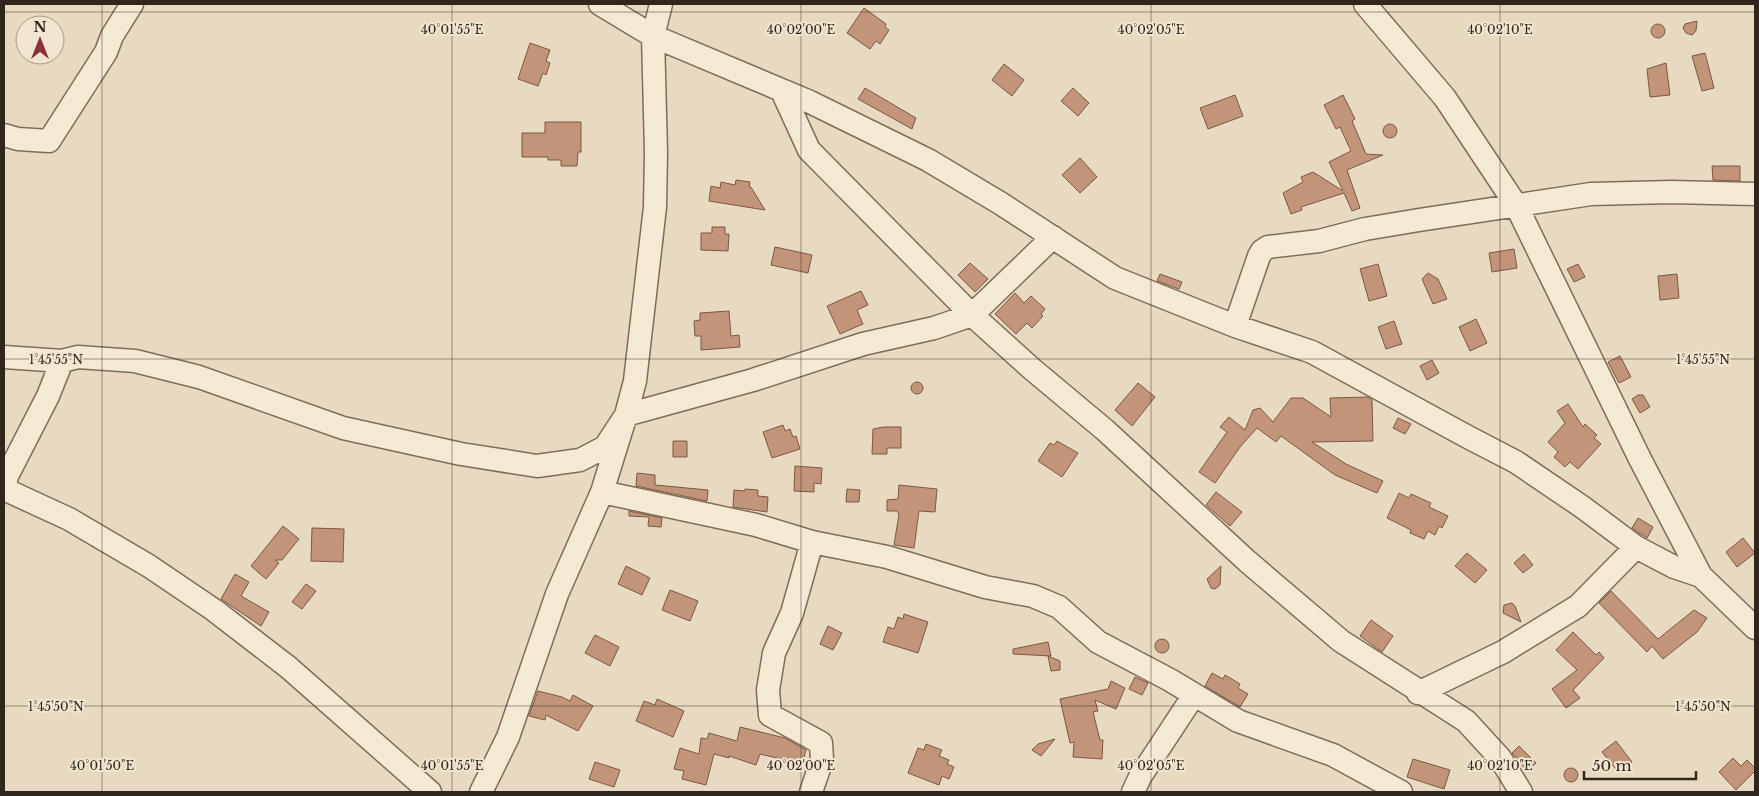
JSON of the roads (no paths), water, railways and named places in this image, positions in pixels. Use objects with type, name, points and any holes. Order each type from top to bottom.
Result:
[{"type":"street","points":[[4,135],[18,139],[49,141],[106,52],[112,36],[132,4]]},
{"type":"street","points":[[600,4],[653,36],[810,102],[928,160],[1053,237],[1115,278],[1235,326],[1312,352],[1466,436],[1490,447],[1581,506],[1636,547],[1674,567],[1701,576]]},
{"type":"street","points":[[481,792],[508,737],[557,594],[602,492],[626,415],[637,363],[655,207],[656,153],[653,36],[661,4]]},
{"type":"street","points":[[1365,4],[1445,98],[1516,205],[1640,459],[1701,576],[1755,628]]},
{"type":"street","points":[[782,91],[809,150],[972,315],[1032,369],[1105,430],[1247,561],[1341,641],[1418,693],[1466,721],[1500,758],[1521,792]]},
{"type":"street","points":[[1235,326],[1259,256],[1268,247],[1319,241],[1365,229],[1591,194],[1671,192],[1755,194]]},
{"type":"street","points":[[4,357],[62,361],[78,357],[135,361],[198,377],[343,428],[461,454],[537,466],[580,460],[605,447],[626,415],[752,380],[864,344],[934,328],[972,315],[1053,237]]},
{"type":"street","points":[[62,361],[44,405],[7,476],[4,489],[70,519],[149,566],[214,610],[288,667],[430,792]]},
{"type":"street","points":[[602,492],[756,525],[812,542],[887,557],[985,587],[1033,596],[1059,607],[1098,642],[1238,721],[1333,755],[1401,792]]},
{"type":"street","points":[[811,792],[822,760],[821,743],[770,716],[768,690],[774,653],[792,614],[812,542]]},
{"type":"street","points":[[1418,693],[1503,652],[1571,611],[1636,547]]},
{"type":"street","points":[[1133,792],[1140,777],[1194,695]]}]
